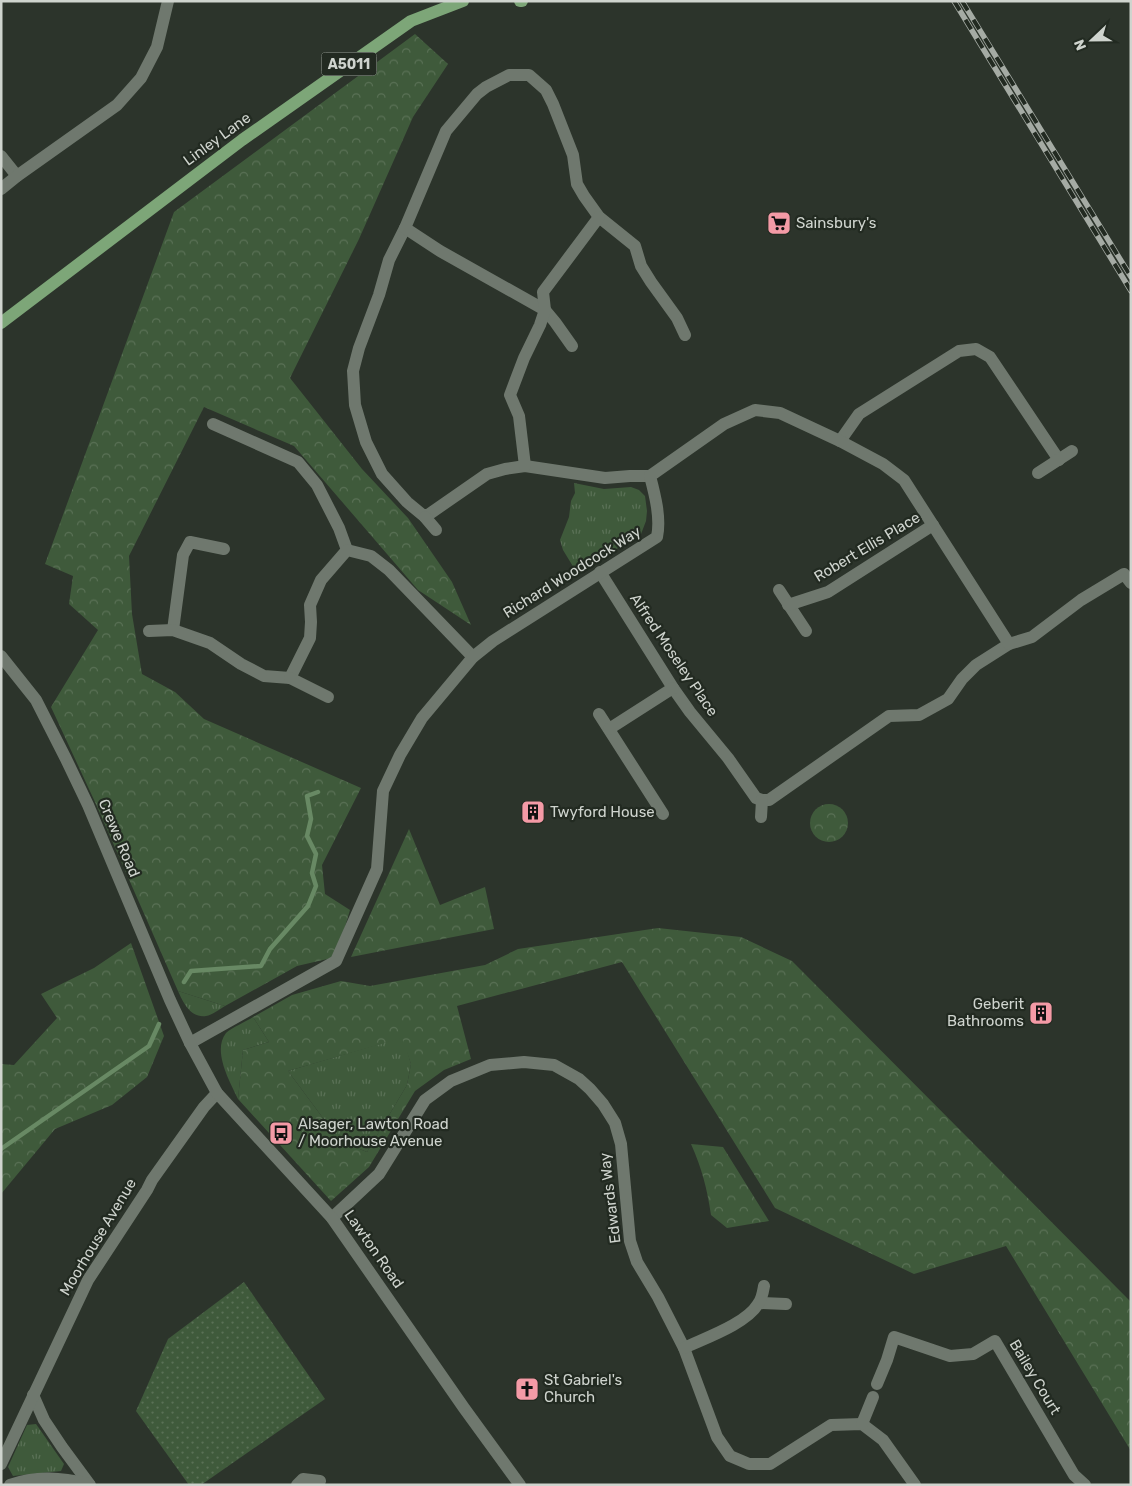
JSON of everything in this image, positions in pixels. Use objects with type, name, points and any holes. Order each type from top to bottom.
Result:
[{"type":"main road","name":"Linley Lane","points":[[1,322],[242,140],[411,20],[463,1]]},
{"type":"street","points":[[1,190],[17,176],[117,105],[142,78],[157,46],[168,1]]},
{"type":"street","points":[[436,530],[382,474],[366,442],[355,404],[353,371],[389,260],[405,228],[446,131],[477,94],[509,75],[529,75],[546,90],[554,104],[573,155],[577,184],[599,217],[635,246],[641,266],[677,318],[685,335]]},
{"type":"street","points":[[1,156],[17,176]]},
{"type":"street","points":[[525,466],[519,416],[510,395],[524,358],[540,326],[545,310],[543,292],[599,217]]},
{"type":"street","points":[[405,228],[440,251],[545,310],[572,346]]},
{"type":"street","points":[[840,441],[859,414],[959,351],[976,349],[990,357],[1059,460]]},
{"type":"street","points":[[425,517],[487,474],[525,466],[605,478],[650,476],[724,424],[755,410],[780,413],[840,441],[883,464],[904,480],[1009,644]]},
{"type":"street","points":[[213,424],[298,462],[317,484],[339,528],[347,550]]},
{"type":"street","points":[[1038,473],[1072,451]]},
{"type":"street","name":"Richard Woodcock Way","points":[[190,1043],[336,962],[377,869],[383,791],[400,755],[422,718],[473,657],[493,641],[657,537],[660,526],[650,476]]},
{"type":"street","name":"Robert Ellis Place","points":[[788,605],[828,592],[933,525]]},
{"type":"street","points":[[173,630],[183,554],[190,542],[224,550]]},
{"type":"street","points":[[347,550],[371,556],[389,570],[473,657]]},
{"type":"street","points":[[290,678],[310,638],[310,605],[321,580],[347,550]]},
{"type":"street","name":"Alfred Moseley Place","points":[[600,572],[690,712],[728,758],[756,798],[762,800]]},
{"type":"street","points":[[761,817],[762,800],[769,800],[889,716],[920,716],[948,699],[962,679],[976,665],[1009,644],[1032,637],[1081,600],[1124,574],[1131,583]]},
{"type":"street","points":[[778,590],[806,631]]},
{"type":"street","points":[[149,631],[173,630],[210,643],[241,664],[264,676],[290,678],[328,696]]},
{"type":"street","name":"Crewe Road","points":[[1,656],[36,700],[66,759],[88,805],[157,972],[190,1043]]},
{"type":"street","points":[[609,729],[673,688]]},
{"type":"street","points":[[599,714],[663,814]]},
{"type":"street","name":"Lawton Road","points":[[190,1043],[217,1093],[332,1218],[520,1485]]},
{"type":"street","name":"Edwards Way","points":[[332,1218],[380,1174],[425,1100],[451,1081],[490,1065],[524,1062],[554,1065],[579,1079],[590,1089],[603,1104],[614,1123],[621,1144],[630,1241],[637,1262],[658,1297],[684,1348],[717,1437],[730,1456],[749,1464],[770,1464],[831,1425],[862,1424]]},
{"type":"street","name":"Moorhouse Avenue","points":[[1,1464],[88,1280],[152,1180],[204,1107],[217,1093]]},
{"type":"street","points":[[684,1348],[741,1321],[760,1303],[764,1286]]},
{"type":"street","points":[[760,1303],[786,1304]]},
{"type":"street","name":"Bailey Court","points":[[862,1424],[894,1338],[950,1356],[973,1354],[995,1341],[1074,1475],[1085,1485]]},
{"type":"street","points":[[33,1395],[44,1420],[89,1484]]},
{"type":"street","points":[[862,1424],[883,1440],[915,1485]]},
{"type":"street","points":[[10,1485],[36,1478],[64,1479],[89,1484]]},
{"type":"street","points":[[297,1485],[303,1479],[320,1481]]},
{"type":"green space","points":[[415,34],[448,64],[413,117],[359,239],[290,378],[362,469],[408,518],[452,582],[471,625],[418,590],[294,446],[204,407],[129,556],[132,614],[142,674],[175,692],[204,719],[361,788],[322,865],[325,894],[350,910],[336,957],[297,966],[225,1006],[178,991],[51,707],[98,630],[69,604],[73,576],[45,564],[174,212]]},
{"type":"green space","points":[[574,483],[604,489],[631,487],[639,490],[645,496],[647,511],[646,521],[641,534],[577,573],[563,550],[560,540],[569,517],[571,501],[575,493]]},
{"type":"green space","points":[[829,804],[842,810],[848,823],[842,836],[829,842],[816,836],[810,823],[816,810]]},
{"type":"green space","points":[[409,829],[440,905],[485,887],[494,929],[351,957]]},
{"type":"green space","points":[[658,928],[741,937],[792,961],[1131,1302],[1131,1451],[1006,1246],[914,1274],[775,1208],[622,962],[457,1006],[471,1059],[444,1070],[415,1091],[369,1167],[331,1201],[238,1099],[243,1050],[269,1042],[253,1017],[292,995],[341,981],[370,986],[485,965],[518,949]],"holes":[[[402,1038],[411,1064],[407,1085],[367,1152],[340,1141],[288,1071]]]},
{"type":"green space","points":[[131,943],[164,1036],[147,1077],[112,1105],[55,1129],[1,1194],[1,1064],[14,1065],[57,1018],[41,994],[94,968]]},
{"type":"green space","points":[[178,991],[225,1006],[206,1016],[200,1016],[191,1012]]},
{"type":"green space","points":[[253,1017],[269,1042],[243,1050],[238,1099],[224,1066],[221,1049],[222,1040],[228,1031]]},
{"type":"green space","points":[[403,1037],[411,1064],[407,1085],[367,1152],[340,1141],[288,1071]]},
{"type":"green space","points":[[691,1144],[723,1147],[769,1221],[727,1228],[711,1215],[704,1179]]},
{"type":"green space","points":[[244,1282],[325,1399],[201,1485],[189,1485],[136,1411],[168,1339]]},
{"type":"green space","points":[[36,1424],[64,1464],[61,1471],[13,1476],[8,1467],[27,1425]]},
{"type":"waterway","points":[[184,982],[191,971],[261,966],[270,949],[308,906],[316,886],[312,873],[316,854],[307,836],[311,819],[307,796],[318,792]]},
{"type":"waterway","points":[[1,1149],[149,1046],[159,1024]]},
{"type":"railway","points":[[954,1],[1131,291]]},
{"type":"railway","points":[[962,1],[1131,277]]},
{"type":"place","name":"Sainsbury's","points":[[779,223]]},
{"type":"place","name":"Twyford House","points":[[533,812]]},
{"type":"place","name":"Geberit Bathrooms","points":[[1041,1013]]},
{"type":"place","name":"Alsager, Lawton Road / Moorhouse Avenue","points":[[281,1133]]},
{"type":"place","name":"St Gabriel's Church","points":[[527,1389]]}]
